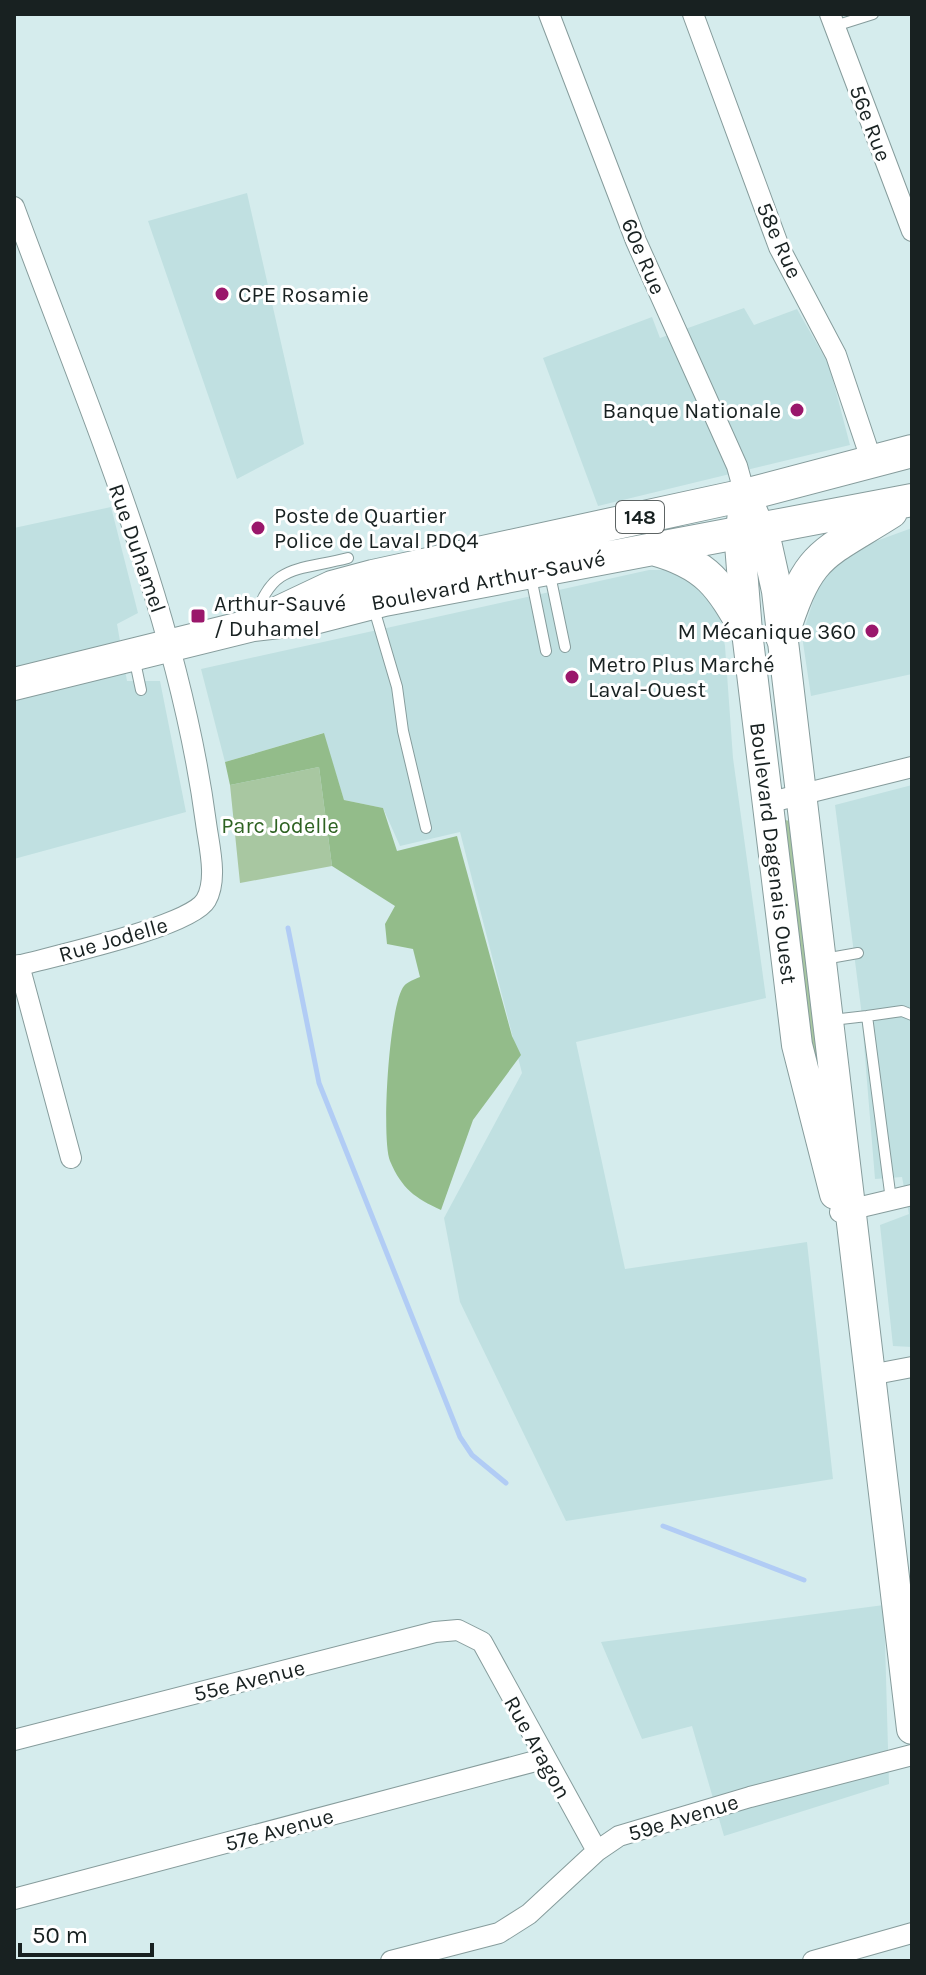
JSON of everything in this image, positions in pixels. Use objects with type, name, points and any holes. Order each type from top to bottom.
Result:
[{"type":"main road","name":"Boulevard Arthur-Sauvé","points":[[536,555],[912,451]]},
{"type":"main road","name":"Boulevard Dagenais Ouest","points":[[745,495],[750,529],[747,632],[802,1074],[846,1210]]},
{"type":"main road","name":"Boulevard Arthur-Sauvé","points":[[14,684],[253,625],[332,587],[358,581],[536,555],[650,548],[911,500]]},
{"type":"main road","points":[[782,637],[795,596],[817,560],[842,539],[911,500]]},
{"type":"main road","name":"Boulevard Dagenais Ouest","points":[[750,529],[772,563],[782,637],[830,1021],[846,1210],[870,1375],[903,1565],[912,1729]]},
{"type":"main road","points":[[650,548],[681,557],[704,570],[720,586],[747,632]]},
{"type":"street","name":"60e Rue","points":[[549,14],[636,241],[741,475],[745,495]]},
{"type":"street","name":"58e Rue","points":[[693,14],[779,247],[836,355],[872,462]]},
{"type":"street","name":"56e Rue","points":[[832,20],[912,231]]},
{"type":"street","name":"Rue Duhamel","points":[[14,207],[171,645],[200,777],[211,878],[206,901]]},
{"type":"street","points":[[767,803],[912,767]]},
{"type":"street","name":"Rue Jodelle","points":[[16,966],[182,920],[206,901]]},
{"type":"street","points":[[16,966],[71,1158]]},
{"type":"street","points":[[846,1210],[912,1195]]},
{"type":"street","points":[[870,1375],[912,1367]]},
{"type":"street","name":"55e Avenue","points":[[14,1740],[435,1632],[458,1630],[482,1642]]},
{"type":"street","name":"Rue Aragon","points":[[482,1642],[543,1759],[597,1851]]},
{"type":"street","name":"59e Avenue","points":[[391,1961],[499,1933],[529,1914],[597,1851],[619,1836],[750,1797],[912,1755]]},
{"type":"street","name":"57e Avenue","points":[[14,1899],[543,1759]]},
{"type":"street","points":[[813,1961],[912,1933]]},
{"type":"lane","points":[[832,20],[873,14]]},
{"type":"lane","points":[[536,555],[565,647]]},
{"type":"lane","points":[[536,555],[546,651]]},
{"type":"lane","points":[[358,581],[397,687],[403,731],[426,828]]},
{"type":"lane","points":[[133,653],[141,690]]},
{"type":"lane","points":[[822,959],[858,953]]},
{"type":"lane","points":[[830,1021],[902,1011],[912,1015]]},
{"type":"lane","points":[[867,1016],[891,1200]]},
{"type":"shaded area","name":"CPE Rosamie","points":[[247,193],[304,444],[237,479],[148,221]]},
{"type":"shaded area","points":[[744,308],[754,325],[797,309],[829,365],[850,445],[598,506],[543,358],[652,317],[660,338]]},
{"type":"shaded area","points":[[111,507],[138,613],[117,624],[127,681],[160,681],[186,812],[14,859],[14,528]]},
{"type":"shaded area","points":[[912,528],[912,674],[811,696],[802,636],[818,586],[838,564],[868,544]]},
{"type":"shaded area","points":[[649,570],[674,570],[699,584],[719,613],[725,646],[733,758],[766,998],[576,1042],[625,1269],[807,1242],[833,1479],[566,1521],[460,1302],[444,1218],[522,1073],[460,832],[400,846],[383,808],[344,800],[323,733],[225,762],[201,669]]},
{"type":"shaded area","points":[[912,785],[912,1347],[893,1346],[880,1225],[909,1214],[902,1177],[875,1179],[861,1008],[835,805]]},
{"type":"shaded area","points":[[884,1605],[889,1784],[724,1836],[692,1726],[642,1739],[601,1642]]},
{"type":"green space","points":[[324,733],[344,800],[383,808],[397,851],[457,836],[512,1036],[521,1055],[473,1120],[441,1210],[417,1197],[405,1186],[390,1161],[387,1148],[388,1072],[394,1018],[404,986],[420,977],[413,949],[387,944],[385,924],[395,906],[332,866],[319,767],[230,785],[225,762]]},
{"type":"green space","name":"Parc Jodelle","points":[[319,767],[332,866],[240,883],[230,785]]},
{"type":"green space","points":[[790,821],[836,1153],[818,1095],[781,822]]},
{"type":"waterway","points":[[288,928],[319,1083],[460,1437],[472,1455],[506,1483]]},
{"type":"waterway","points":[[663,1526],[804,1580]]},
{"type":"place","name":"CPE Rosamie","points":[[222,294]]},
{"type":"place","name":"Banque Nationale","points":[[797,410]]},
{"type":"place","name":"Poste de Quartier Police de Laval PDQ4","points":[[258,528]]},
{"type":"place","name":"Arthur-Sauvé / Duhamel","points":[[198,616]]},
{"type":"place","name":"M Mécanique 360","points":[[872,631]]},
{"type":"place","name":"Metro Plus Marché Laval-Ouest","points":[[572,677]]}]
